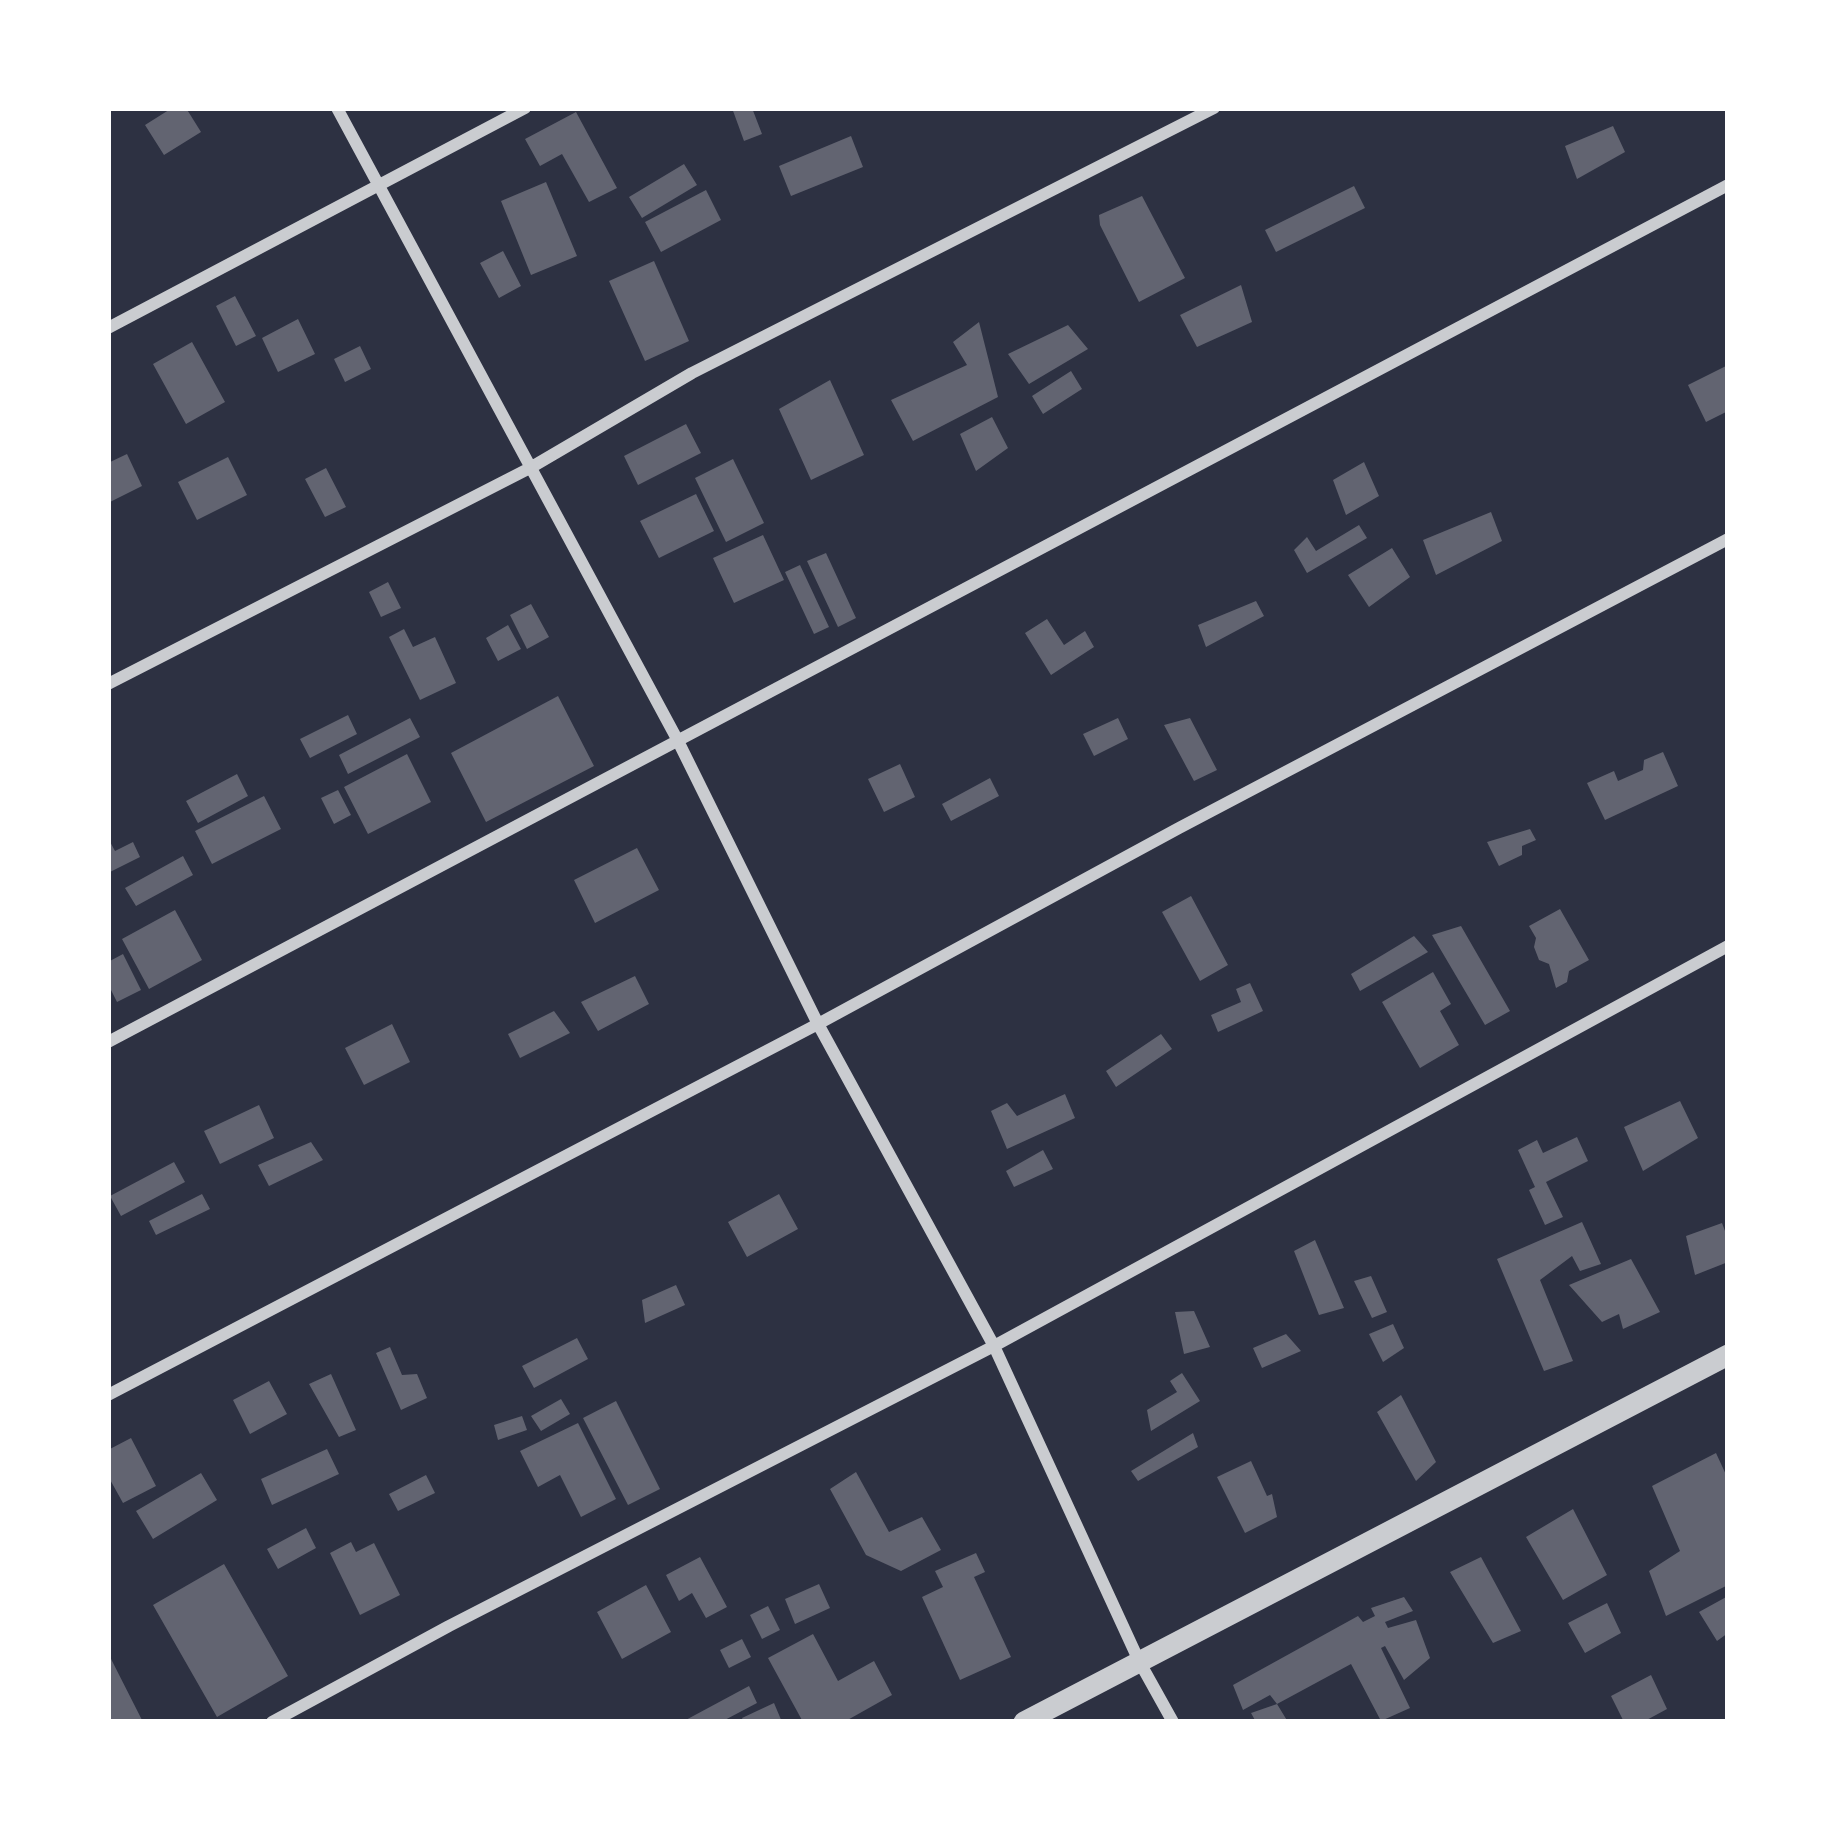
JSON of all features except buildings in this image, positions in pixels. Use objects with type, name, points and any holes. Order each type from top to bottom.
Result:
[{"type":"street","points":[[337,108],[677,739],[818,1024],[994,1346],[1139,1661],[1173,1722]]},
{"type":"street","points":[[108,328],[525,108]]},
{"type":"street","points":[[108,684],[530,469],[692,373],[1214,108]]},
{"type":"street","points":[[108,1042],[1728,185]]},
{"type":"street","points":[[108,1396],[1728,538]]},
{"type":"street","points":[[272,1722],[448,1626],[994,1346],[1728,946]]},
{"type":"street","points":[[1024,1722],[1728,1355]]}]
